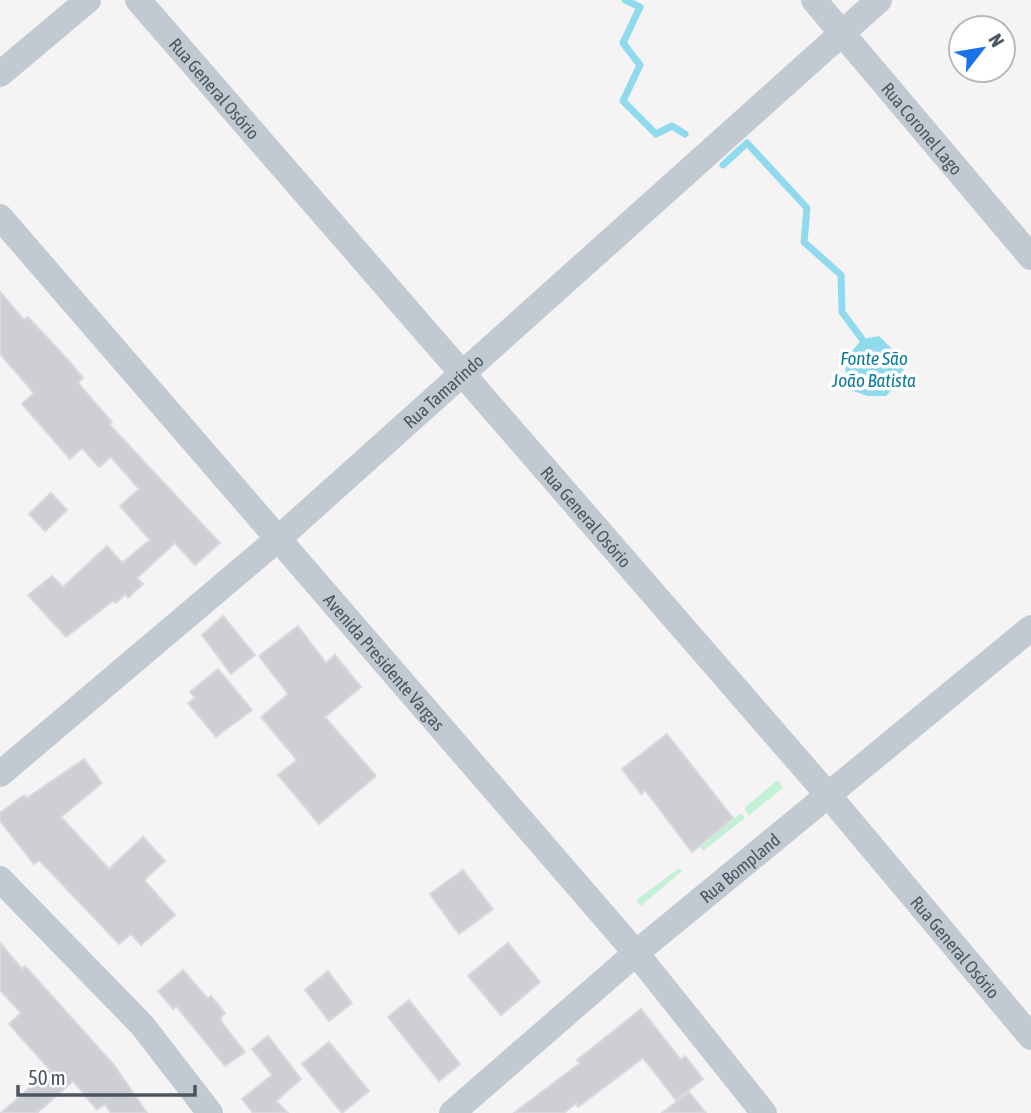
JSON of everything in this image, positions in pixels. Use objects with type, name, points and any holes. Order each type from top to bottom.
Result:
[{"type":"street","points":[[0,74],[88,0]]},
{"type":"street","name":"Rua General Osório","points":[[138,0],[830,796],[1031,1037]]},
{"type":"street","name":"Rua Coronel Lago","points":[[814,0],[1031,257]]},
{"type":"street","name":"Rua Tamarindo","points":[[0,774],[279,538],[879,0]]},
{"type":"street","name":"Avenida Presidente Vargas","points":[[0,216],[636,953],[764,1113]]},
{"type":"street","name":"Rua Bompland","points":[[452,1113],[636,953],[1031,628]]},
{"type":"street","points":[[0,879],[142,1025],[210,1113]]},
{"type":"green space","points":[[778,780],[783,788],[749,815],[744,808]]},
{"type":"green space","points":[[741,813],[745,818],[703,851],[700,847]]},
{"type":"green space","points":[[678,869],[682,871],[641,906],[636,900]]},
{"type":"water","name":"Fonte São João Batista","points":[[879,336],[897,354],[905,375],[886,396],[868,396],[853,391],[846,379],[845,360],[862,339]]},
{"type":"building","points":[[0,292],[24,320],[28,317],[70,362],[83,378],[78,383],[112,422],[109,424],[220,543],[195,565],[175,543],[137,578],[143,584],[128,598],[125,594],[116,603],[113,601],[66,637],[28,595],[52,576],[63,587],[107,546],[122,563],[150,540],[120,506],[139,489],[111,457],[99,467],[82,448],[70,459],[22,404],[34,393],[0,354]]},
{"type":"building","points":[[51,493],[67,510],[45,531],[29,514]]},
{"type":"building","points":[[223,616],[255,655],[231,674],[202,635]]},
{"type":"building","points":[[298,626],[326,663],[335,655],[361,687],[325,717],[376,776],[319,824],[278,775],[297,760],[261,717],[288,694],[259,656]]},
{"type":"building","points":[[218,669],[252,710],[216,737],[188,703],[195,698],[190,692]]},
{"type":"building","points":[[667,734],[733,818],[692,852],[645,790],[641,794],[622,769]]},
{"type":"building","points":[[84,759],[102,783],[61,817],[109,869],[143,837],[165,861],[144,880],[175,915],[141,945],[131,934],[119,944],[39,860],[34,864],[0,821],[0,813],[24,795],[27,798]]},
{"type":"building","points":[[463,870],[493,909],[459,934],[430,894]]},
{"type":"building","points":[[0,943],[22,969],[25,966],[114,1065],[147,1113],[111,1113],[105,1104],[97,1110],[73,1081],[37,1113],[1,1113],[50,1070],[9,1024],[21,1013],[0,990]]},
{"type":"building","points":[[508,943],[540,982],[501,1015],[468,976]]},
{"type":"building","points":[[183,970],[208,999],[211,996],[225,1013],[220,1018],[223,1024],[245,1052],[225,1066],[176,1006],[173,1009],[158,991]]},
{"type":"building","points":[[328,971],[352,1003],[329,1021],[305,990]]},
{"type":"building","points":[[409,1000],[460,1064],[439,1081],[388,1017]]},
{"type":"building","points":[[641,1009],[681,1060],[685,1056],[703,1079],[676,1100],[643,1058],[578,1107],[576,1103],[564,1113],[514,1113],[580,1063],[577,1060]]},
{"type":"building","points":[[268,1036],[301,1079],[276,1101],[288,1113],[253,1113],[242,1099],[272,1075],[252,1049]]},
{"type":"building","points":[[329,1042],[369,1091],[342,1113],[302,1064]]},
{"type":"building","points":[[689,1092],[706,1113],[662,1113]]},
{"type":"waterway","points":[[625,0],[640,7],[623,43],[640,65],[623,101],[656,134],[672,126],[685,134]]},
{"type":"waterway","points":[[723,165],[747,143],[807,208],[804,242],[841,275],[842,312],[862,339]]}]
